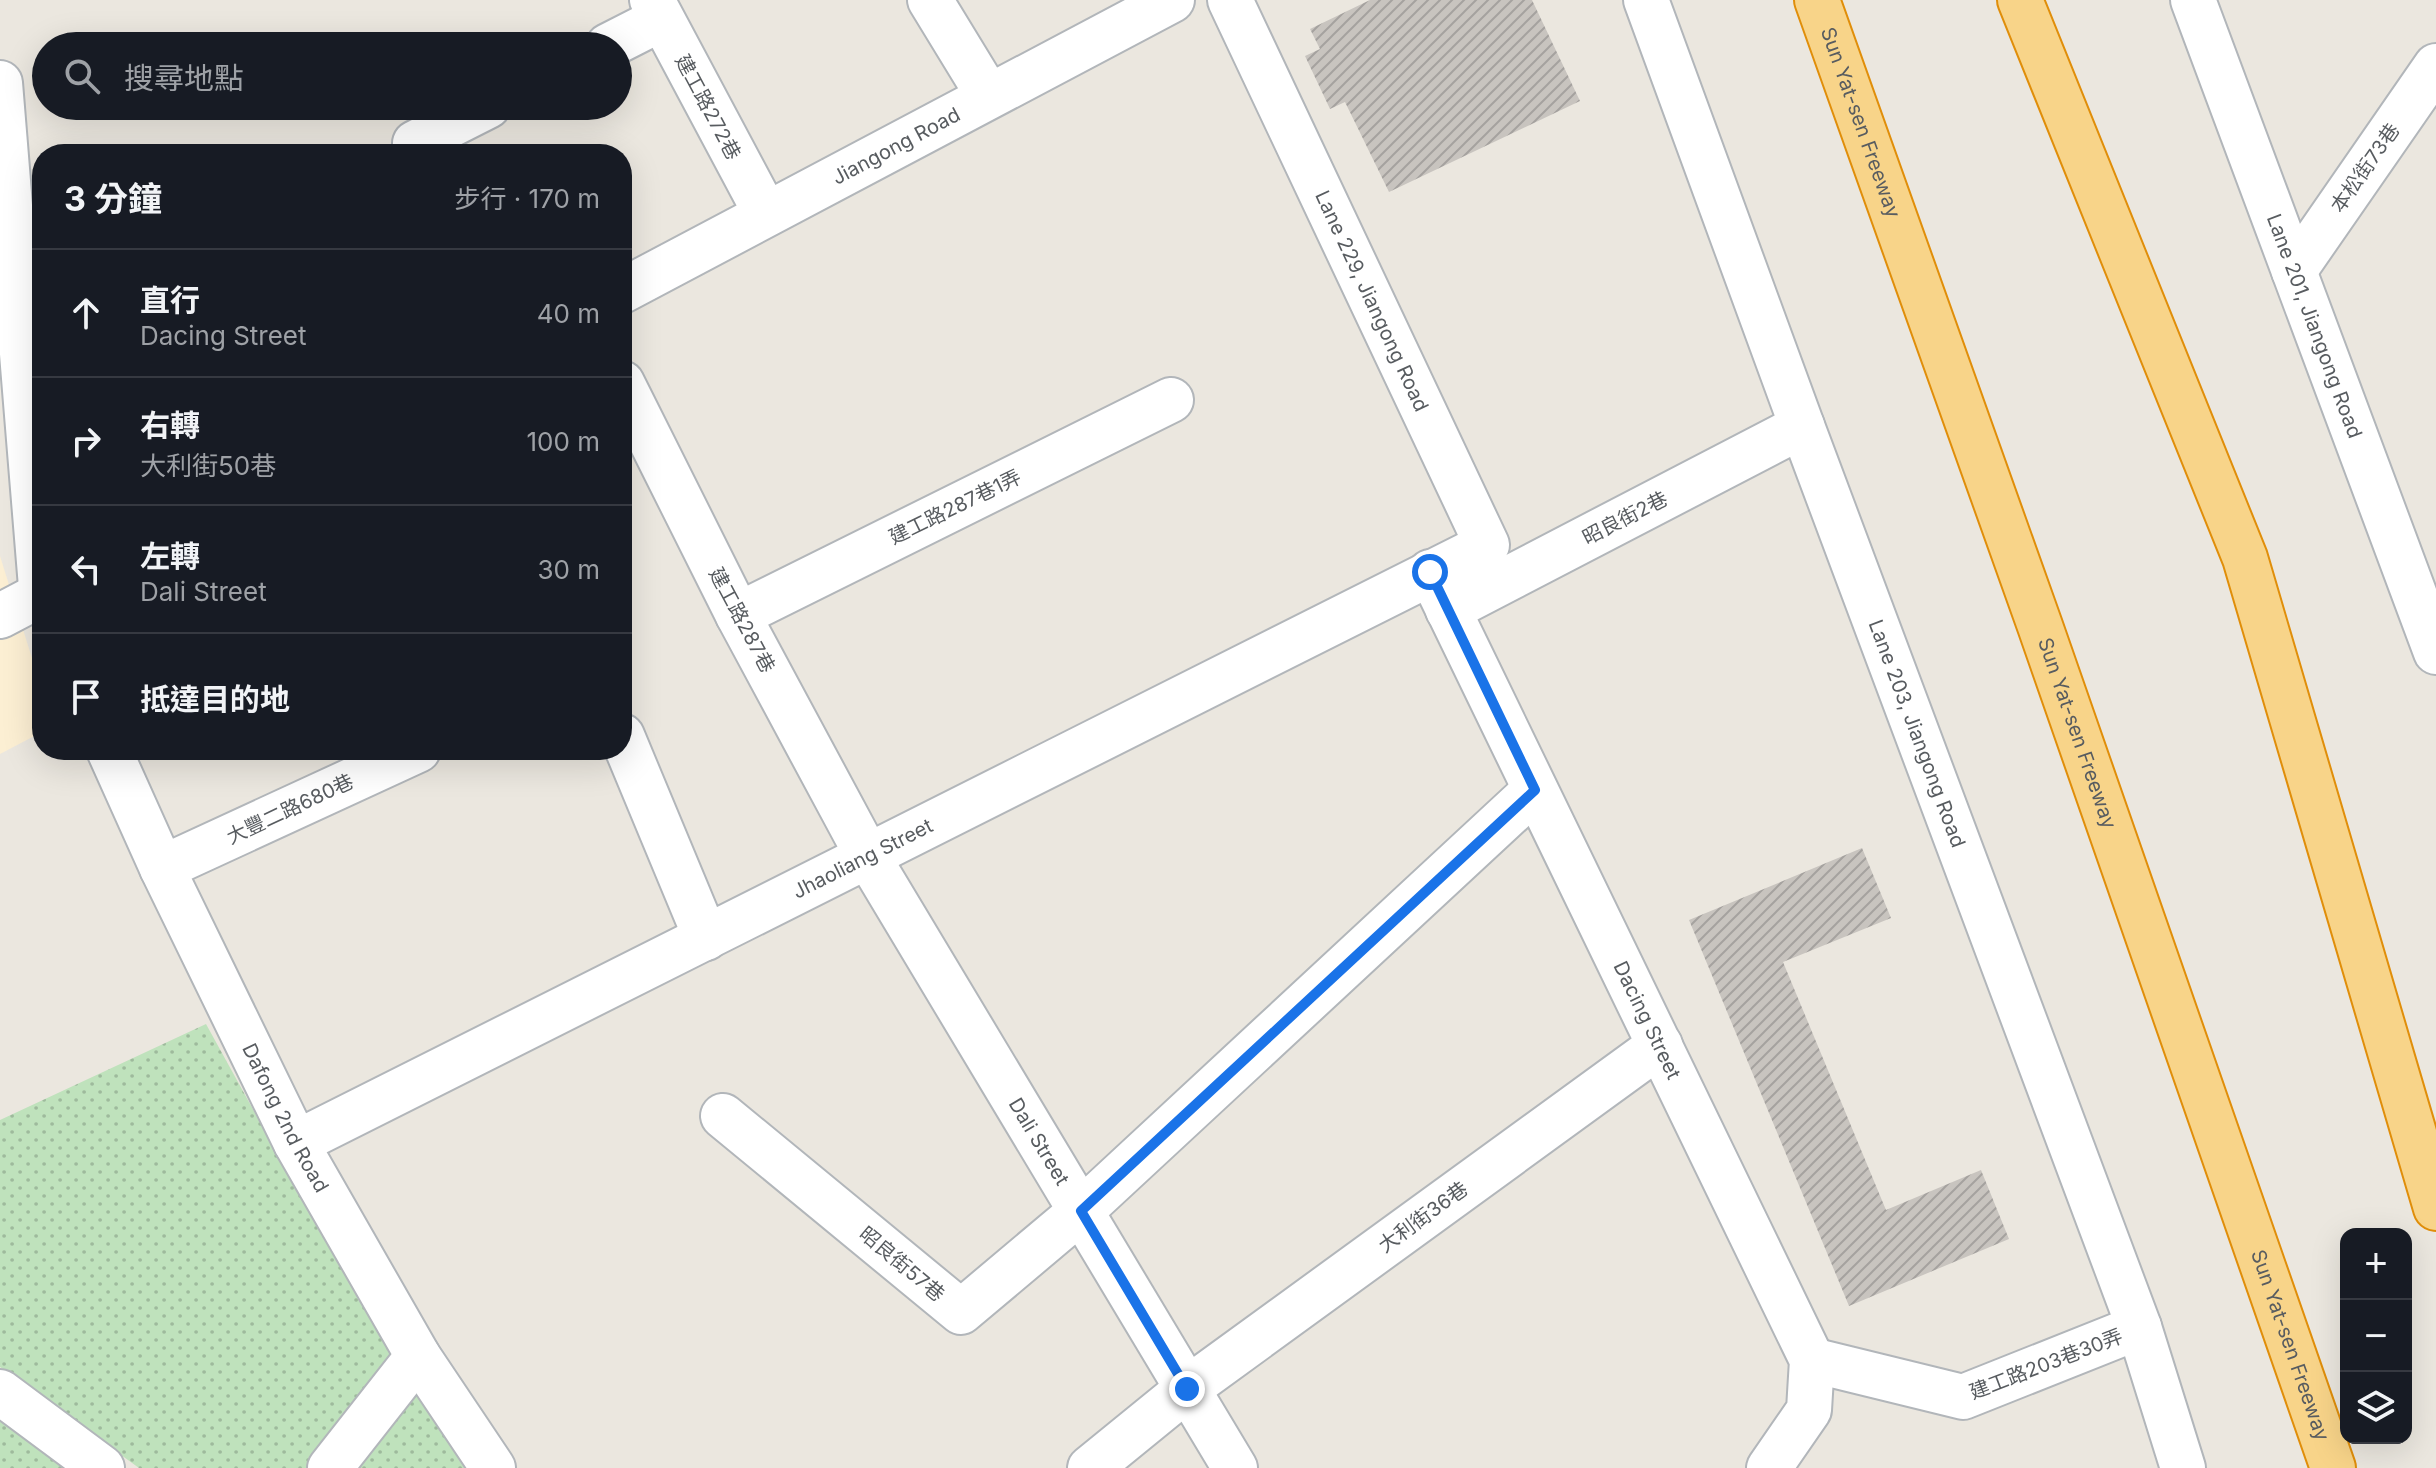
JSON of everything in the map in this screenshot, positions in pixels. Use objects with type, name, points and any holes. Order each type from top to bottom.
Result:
[{"type":"highway","name":"Sun Yat-sen Freeway","points":[[1817,0],[2045,641],[2333,1468]]},
{"type":"highway","points":[[2020,0],[2245,558],[2436,1208]]},
{"type":"street","points":[[930,0],[988,95]]},
{"type":"street","name":"Jiangong Road","points":[[632,286],[1172,0]]},
{"type":"street","name":"Lane 229, Jiangong Road","points":[[1230,0],[1487,545],[1439,591]]},
{"type":"street","name":"Lane 203, Jiangong Road","points":[[1646,0],[2139,1327],[2183,1468]]},
{"type":"street","name":"Lane 201, Jiangong Road","points":[[2193,0],[2436,652]]},
{"type":"street","points":[[627,32],[657,10]]},
{"type":"street","name":"建工路272巷","points":[[657,10],[766,214]]},
{"type":"street","name":"本松街73巷","points":[[2294,271],[2436,66]]},
{"type":"street","points":[[0,83],[32,483]]},
{"type":"street","points":[[415,143],[460,120]]},
{"type":"street","name":"建工路287巷1弄","points":[[738,615],[1171,400]]},
{"type":"street","name":"建工路287巷","points":[[632,403],[738,615],[867,855]]},
{"type":"street","name":"昭良街2巷","points":[[1439,591],[1802,426]]},
{"type":"street","name":"Dacing Street","points":[[1439,591],[1812,1360],[1809,1410],[1769,1468]]},
{"type":"street","name":"Jhaoliang Street","points":[[296,1143],[867,855],[1439,591]]},
{"type":"street","points":[[0,616],[32,600]]},
{"type":"street","name":"Dafong 2nd Road","points":[[113,760],[162,868],[296,1143],[418,1356],[493,1468]]},
{"type":"street","name":"大豐二路680巷","points":[[162,868],[396,760]]},
{"type":"street","points":[[632,760],[706,938]]},
{"type":"street","points":[[1081,1211],[1535,790]]},
{"type":"street","name":"Dali Street","points":[[867,855],[1235,1468]]},
{"type":"street","name":"大利街36巷","points":[[1090,1468],[1187,1389],[1660,1045]]},
{"type":"street","name":"昭良街57巷","points":[[723,1116],[961,1312],[1081,1211]]},
{"type":"street","name":"建工路203巷30弄","points":[[1812,1360],[1963,1397],[2139,1327]]},
{"type":"street","points":[[330,1468],[418,1356]]},
{"type":"street","points":[[0,1392],[102,1468]]},
{"type":"shaded area","points":[[0,556],[32,658],[32,737],[0,754]]},
{"type":"green space","points":[[206,1024],[282,1162],[473,1468],[139,1468],[0,1367],[0,1120]]},
{"type":"green space","points":[[0,1407],[82,1468],[0,1468]]},
{"type":"building","points":[[1370,0],[1532,0],[1580,101],[1389,192],[1345,102],[1330,109],[1305,56],[1320,49],[1310,29]]},
{"type":"building","points":[[1862,848],[1891,918],[1783,962],[1886,1210],[1981,1170],[2009,1239],[1849,1306],[1689,920]]},
{"type":"route","points":[[1187,1389],[1081,1211],[1535,790],[1430,572]]}]
